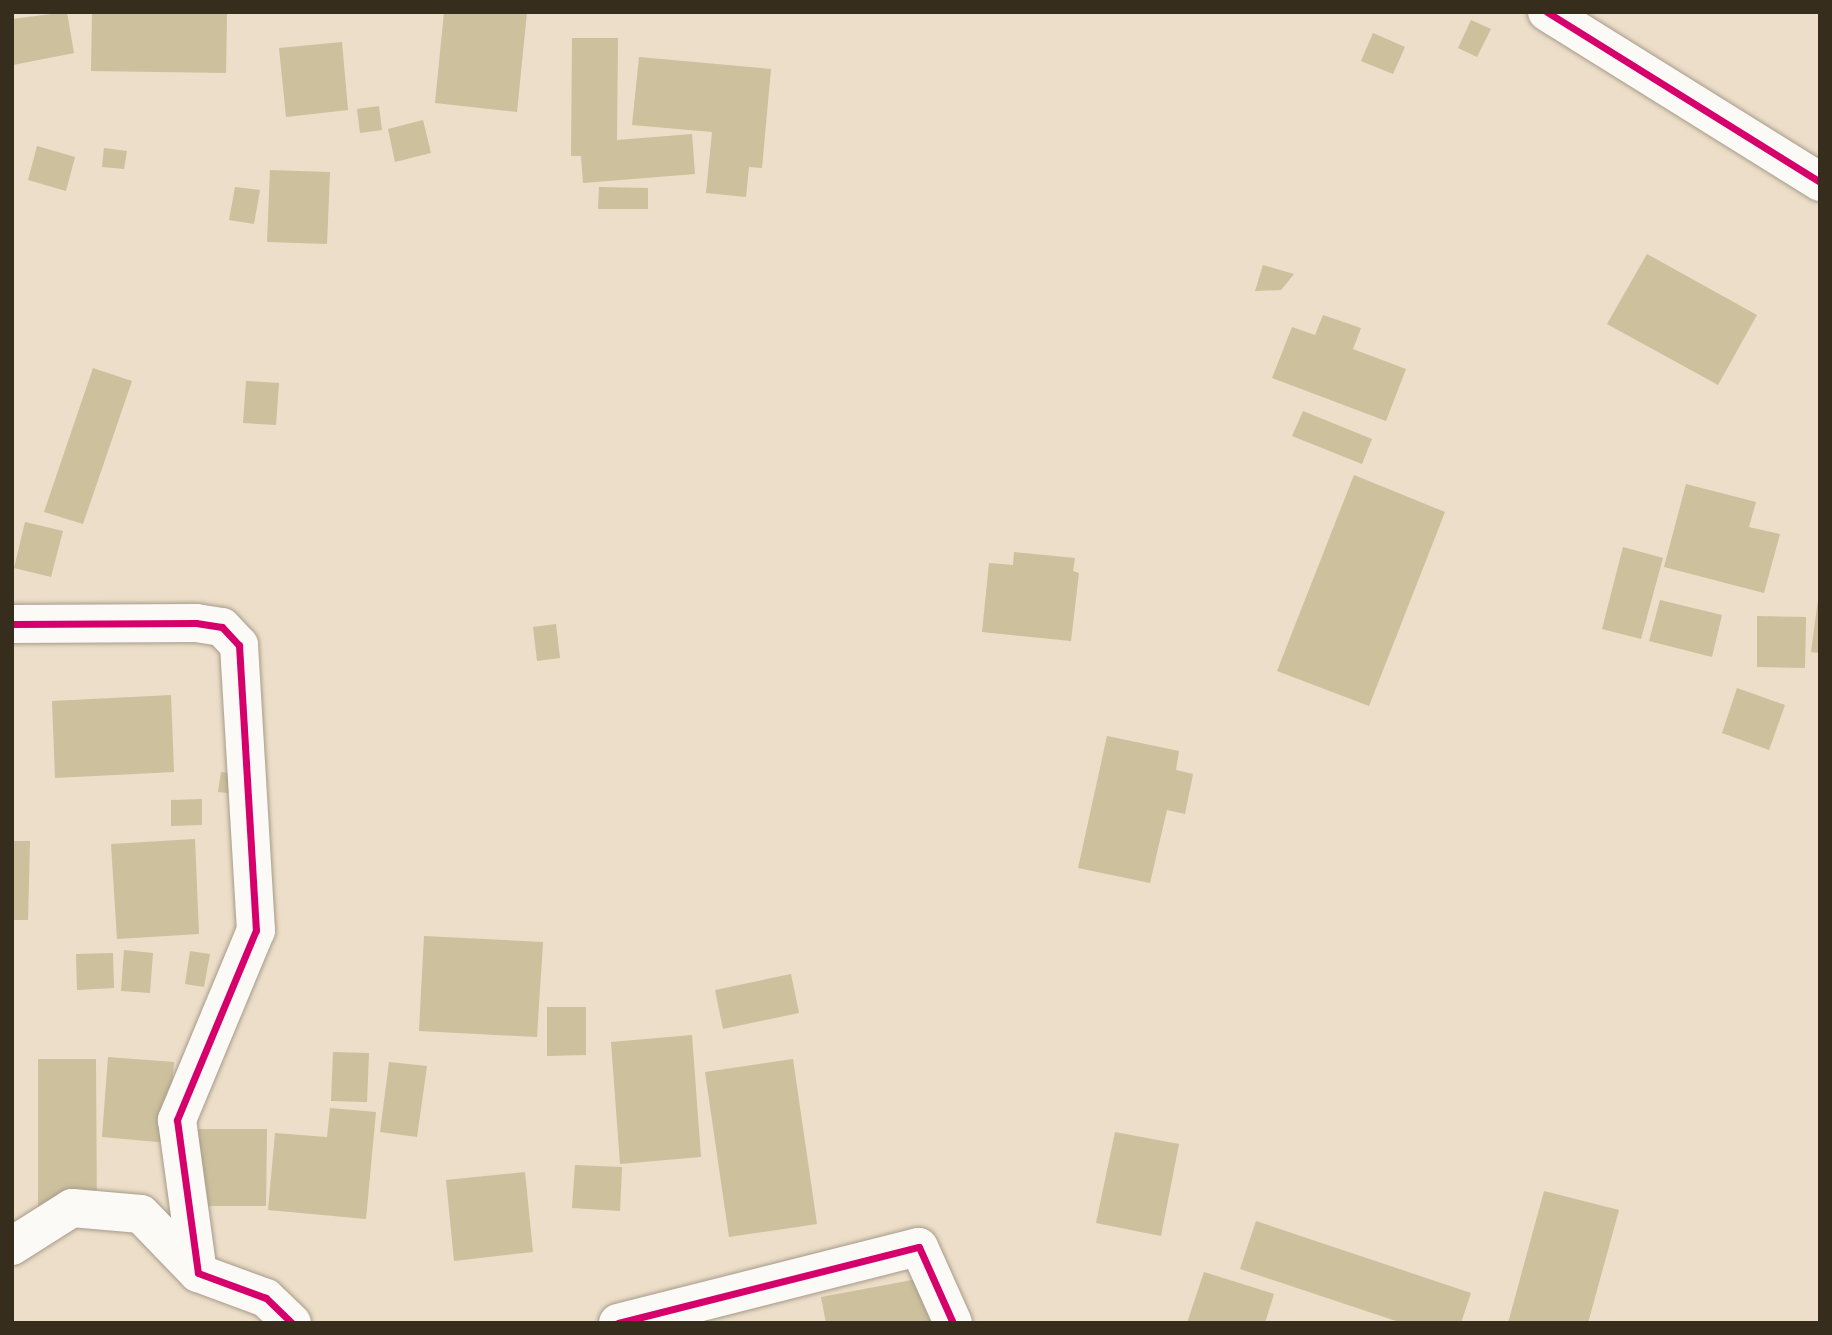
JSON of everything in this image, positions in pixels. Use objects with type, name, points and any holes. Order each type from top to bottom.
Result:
[{"type":"street","points":[[1547,12],[1820,182]]},
{"type":"street","points":[[12,624],[196,623],[222,627],[239,645],[256,930],[177,1120],[198,1273]]},
{"type":"street","points":[[12,1246],[72,1208],[141,1214],[198,1273],[266,1298],[292,1323]]},
{"type":"street","points":[[618,1323],[919,1247],[953,1323]]},
{"type":"building","points":[[67,12],[74,53],[13,65],[12,19]]},
{"type":"building","points":[[92,12],[227,12],[226,73],[91,71]]},
{"type":"building","points":[[444,12],[527,12],[517,112],[435,103]]},
{"type":"building","points":[[1471,20],[1491,29],[1477,57],[1458,48]]},
{"type":"building","points":[[1373,33],[1405,47],[1393,74],[1361,61]]},
{"type":"building","points":[[572,38],[618,38],[617,140],[692,134],[695,174],[583,183],[581,156],[571,156]]},
{"type":"building","points":[[342,42],[348,110],[286,117],[279,48]]},
{"type":"building","points":[[639,57],[771,69],[762,168],[749,167],[746,197],[706,193],[712,132],[632,125]]},
{"type":"building","points":[[379,106],[382,130],[360,133],[357,109]]},
{"type":"building","points":[[423,120],[431,153],[395,162],[388,129]]},
{"type":"building","points":[[37,146],[75,157],[66,191],[28,180]]},
{"type":"building","points":[[104,148],[127,151],[124,169],[102,167]]},
{"type":"building","points":[[270,170],[330,172],[327,244],[267,242]]},
{"type":"building","points":[[235,187],[260,190],[254,224],[229,220]]},
{"type":"building","points":[[599,187],[648,188],[648,209],[598,209]]},
{"type":"building","points":[[1647,254],[1757,315],[1718,385],[1607,324]]},
{"type":"building","points":[[1263,265],[1294,274],[1281,290],[1255,291]]},
{"type":"building","points":[[1323,315],[1361,328],[1353,349],[1406,369],[1386,421],[1272,378],[1292,327],[1315,335]]},
{"type":"building","points":[[93,368],[132,381],[83,524],[44,512]]},
{"type":"building","points":[[246,381],[279,383],[276,425],[243,423]]},
{"type":"building","points":[[1303,411],[1372,439],[1362,464],[1292,436]]},
{"type":"building","points":[[1354,475],[1445,512],[1369,706],[1277,671]]},
{"type":"building","points":[[1686,484],[1756,502],[1749,527],[1780,534],[1764,593],[1664,567]]},
{"type":"building","points":[[25,522],[63,531],[51,577],[14,568]]},
{"type":"building","points":[[1623,547],[1663,558],[1641,639],[1602,629]]},
{"type":"building","points":[[1014,552],[1075,558],[1073,571],[1079,573],[1071,641],[982,632],[989,563],[1013,565]]},
{"type":"building","points":[[1660,600],[1722,615],[1712,657],[1649,641]]},
{"type":"building","points":[[1820,600],[1820,653],[1811,652]]},
{"type":"building","points":[[1757,616],[1806,617],[1805,668],[1757,667]]},
{"type":"building","points":[[556,624],[560,658],[537,661],[533,627]]},
{"type":"building","points":[[1737,688],[1785,705],[1769,750],[1722,733]]},
{"type":"building","points":[[171,695],[174,772],[55,778],[52,701]]},
{"type":"building","points":[[1107,736],[1179,751],[1176,770],[1193,774],[1185,814],[1167,810],[1150,883],[1078,868]]},
{"type":"building","points":[[221,772],[258,776],[256,796],[218,792]]},
{"type":"building","points":[[202,799],[202,825],[171,826],[171,800]]},
{"type":"building","points":[[195,839],[199,934],[117,939],[111,844]]},
{"type":"building","points":[[12,841],[30,841],[28,920],[12,920]]},
{"type":"building","points":[[424,936],[543,942],[537,1037],[419,1031]]},
{"type":"building","points":[[124,950],[153,953],[150,993],[121,991]]},
{"type":"building","points":[[190,951],[210,954],[204,987],[185,984]]},
{"type":"building","points":[[113,953],[114,988],[77,990],[76,954]]},
{"type":"building","points":[[791,974],[799,1013],[723,1029],[715,990]]},
{"type":"building","points":[[547,1007],[586,1007],[586,1055],[547,1056]]},
{"type":"building","points":[[692,1035],[701,1157],[620,1164],[611,1042]]},
{"type":"building","points":[[333,1052],[369,1053],[367,1102],[331,1101]]},
{"type":"building","points":[[108,1057],[174,1062],[168,1143],[102,1137]]},
{"type":"building","points":[[38,1059],[96,1059],[97,1226],[38,1227]]},
{"type":"building","points":[[793,1059],[817,1224],[729,1237],[705,1072]]},
{"type":"building","points":[[389,1062],[427,1066],[417,1137],[380,1132]]},
{"type":"building","points":[[330,1108],[376,1112],[366,1219],[268,1210],[275,1133],[327,1137]]},
{"type":"building","points":[[195,1129],[267,1129],[266,1206],[195,1206]]},
{"type":"building","points":[[1115,1132],[1179,1144],[1161,1236],[1096,1223]]},
{"type":"building","points":[[575,1165],[622,1167],[620,1211],[572,1208]]},
{"type":"building","points":[[525,1172],[533,1252],[454,1261],[446,1180]]},
{"type":"building","points":[[1544,1191],[1619,1210],[1588,1323],[1508,1323]]},
{"type":"building","points":[[1256,1221],[1471,1293],[1461,1323],[1402,1323],[1240,1269]]},
{"type":"building","points":[[1204,1272],[1274,1294],[1265,1323],[1187,1323]]},
{"type":"building","points":[[923,1278],[932,1323],[826,1323],[821,1297]]},
{"type":"cycle path","points":[[1547,12],[1820,182]]},
{"type":"cycle path","points":[[12,624],[196,623],[222,627],[239,645],[256,930],[177,1120],[198,1273],[266,1298],[292,1323]]},
{"type":"cycle path","points":[[618,1323],[919,1247],[953,1323]]}]
